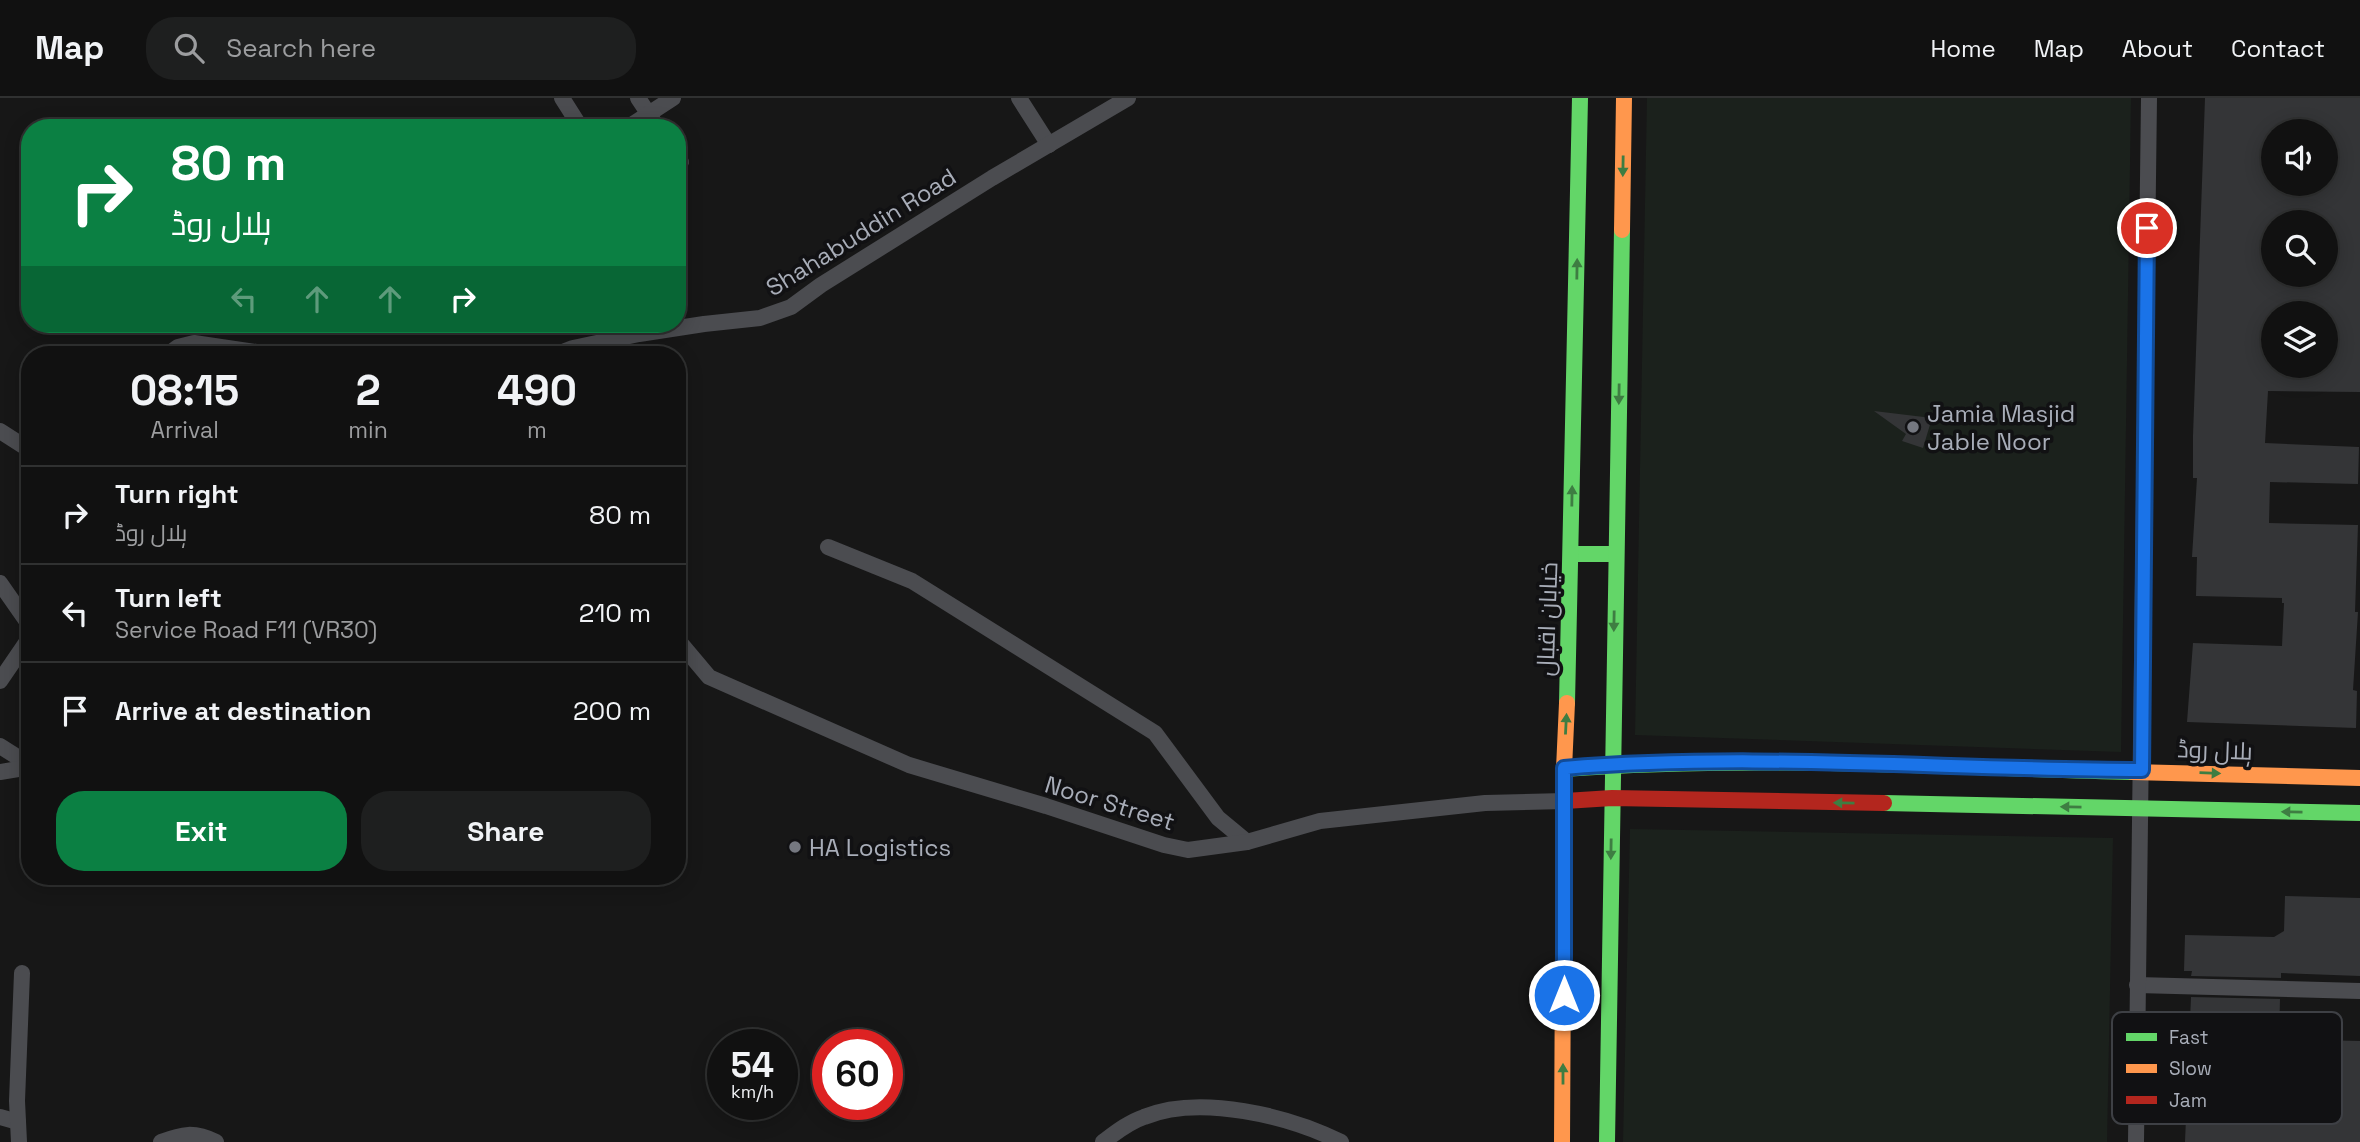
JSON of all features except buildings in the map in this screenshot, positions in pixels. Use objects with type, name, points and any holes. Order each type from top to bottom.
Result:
[{"type":"main road","name":"خیابان اقبال","points":[[1562,1142],[1564,768],[1580,98]]},
{"type":"main road","points":[[1606,1142],[1625,98]]},
{"type":"main road","points":[[1571,554],[1616,554]]},
{"type":"main road","name":"ہلال روڈ","points":[[1564,768],[1614,764],[1754,761],[2360,778]]},
{"type":"main road","points":[[1565,801],[1612,798],[2360,813]]},
{"type":"street","points":[[562,98],[575,119]]},
{"type":"street","points":[[638,98],[653,119]]},
{"type":"street","points":[[656,119],[673,98]]},
{"type":"street","points":[[1019,98],[1049,145]]},
{"type":"street","name":"Shahabuddin Road","points":[[686,327],[760,318],[791,307],[821,285],[992,178],[1128,98]]},
{"type":"street","points":[[2137,1012],[2149,98]]},
{"type":"street","name":"Shahabuddin Road","points":[[582,346],[646,333]]},
{"type":"street","points":[[182,346],[194,343],[215,346]]},
{"type":"street","points":[[0,431],[21,444]]},
{"type":"street","points":[[828,547],[912,581],[1155,733],[1218,818],[1247,842]]},
{"type":"street","points":[[0,583],[21,613]]},
{"type":"street","points":[[0,681],[21,650]]},
{"type":"street","name":"Noor Street","points":[[686,650],[709,677],[909,765],[1164,845],[1188,850],[1247,842],[1320,821],[1485,803],[1565,801]]},
{"type":"street","points":[[0,746],[21,760]]},
{"type":"street","points":[[0,772],[21,768]]},
{"type":"street","points":[[19,1142],[22,973]]},
{"type":"street","points":[[2137,985],[2360,991]]},
{"type":"street","points":[[1103,1142],[1143,1117],[1168,1110],[1200,1107],[1305,1125],[1341,1142]]},
{"type":"street","points":[[0,1117],[18,1122]]},
{"type":"street","points":[[2136,1124],[2136,1142]]},
{"type":"street","points":[[160,1142],[184,1134],[206,1137],[216,1142]]},
{"type":"shaded area","points":[[1647,98],[2131,98],[2121,752],[1635,735]]},
{"type":"shaded area","points":[[1630,829],[2113,838],[2107,1142],[1623,1142]]},
{"type":"traffic: fast","points":[[1567,703],[1580,98]]},
{"type":"traffic: fast","points":[[1607,1142],[1622,230]]},
{"type":"traffic: fast","points":[[1571,554],[1616,554]]},
{"type":"traffic: fast","points":[[1564,769],[1777,762],[2132,772]]},
{"type":"traffic: fast","points":[[1884,803],[2360,813]]},
{"type":"traffic: slow","points":[[1622,230],[1624,98]]},
{"type":"traffic: slow","points":[[1562,1142],[1564,769],[1567,703]]},
{"type":"traffic: slow","points":[[2132,772],[2360,778]]},
{"type":"traffic: jam","points":[[1565,801],[1612,798],[1884,803]]},
{"type":"place","name":"Jamia Masjid Jable Noor","points":[[1913,427]]},
{"type":"place","name":"HA Logistics","points":[[795,847]]},
{"type":"route","points":[[1564,995],[1564,768],[1614,764],[1754,761],[2142,770],[2147,228]]}]
